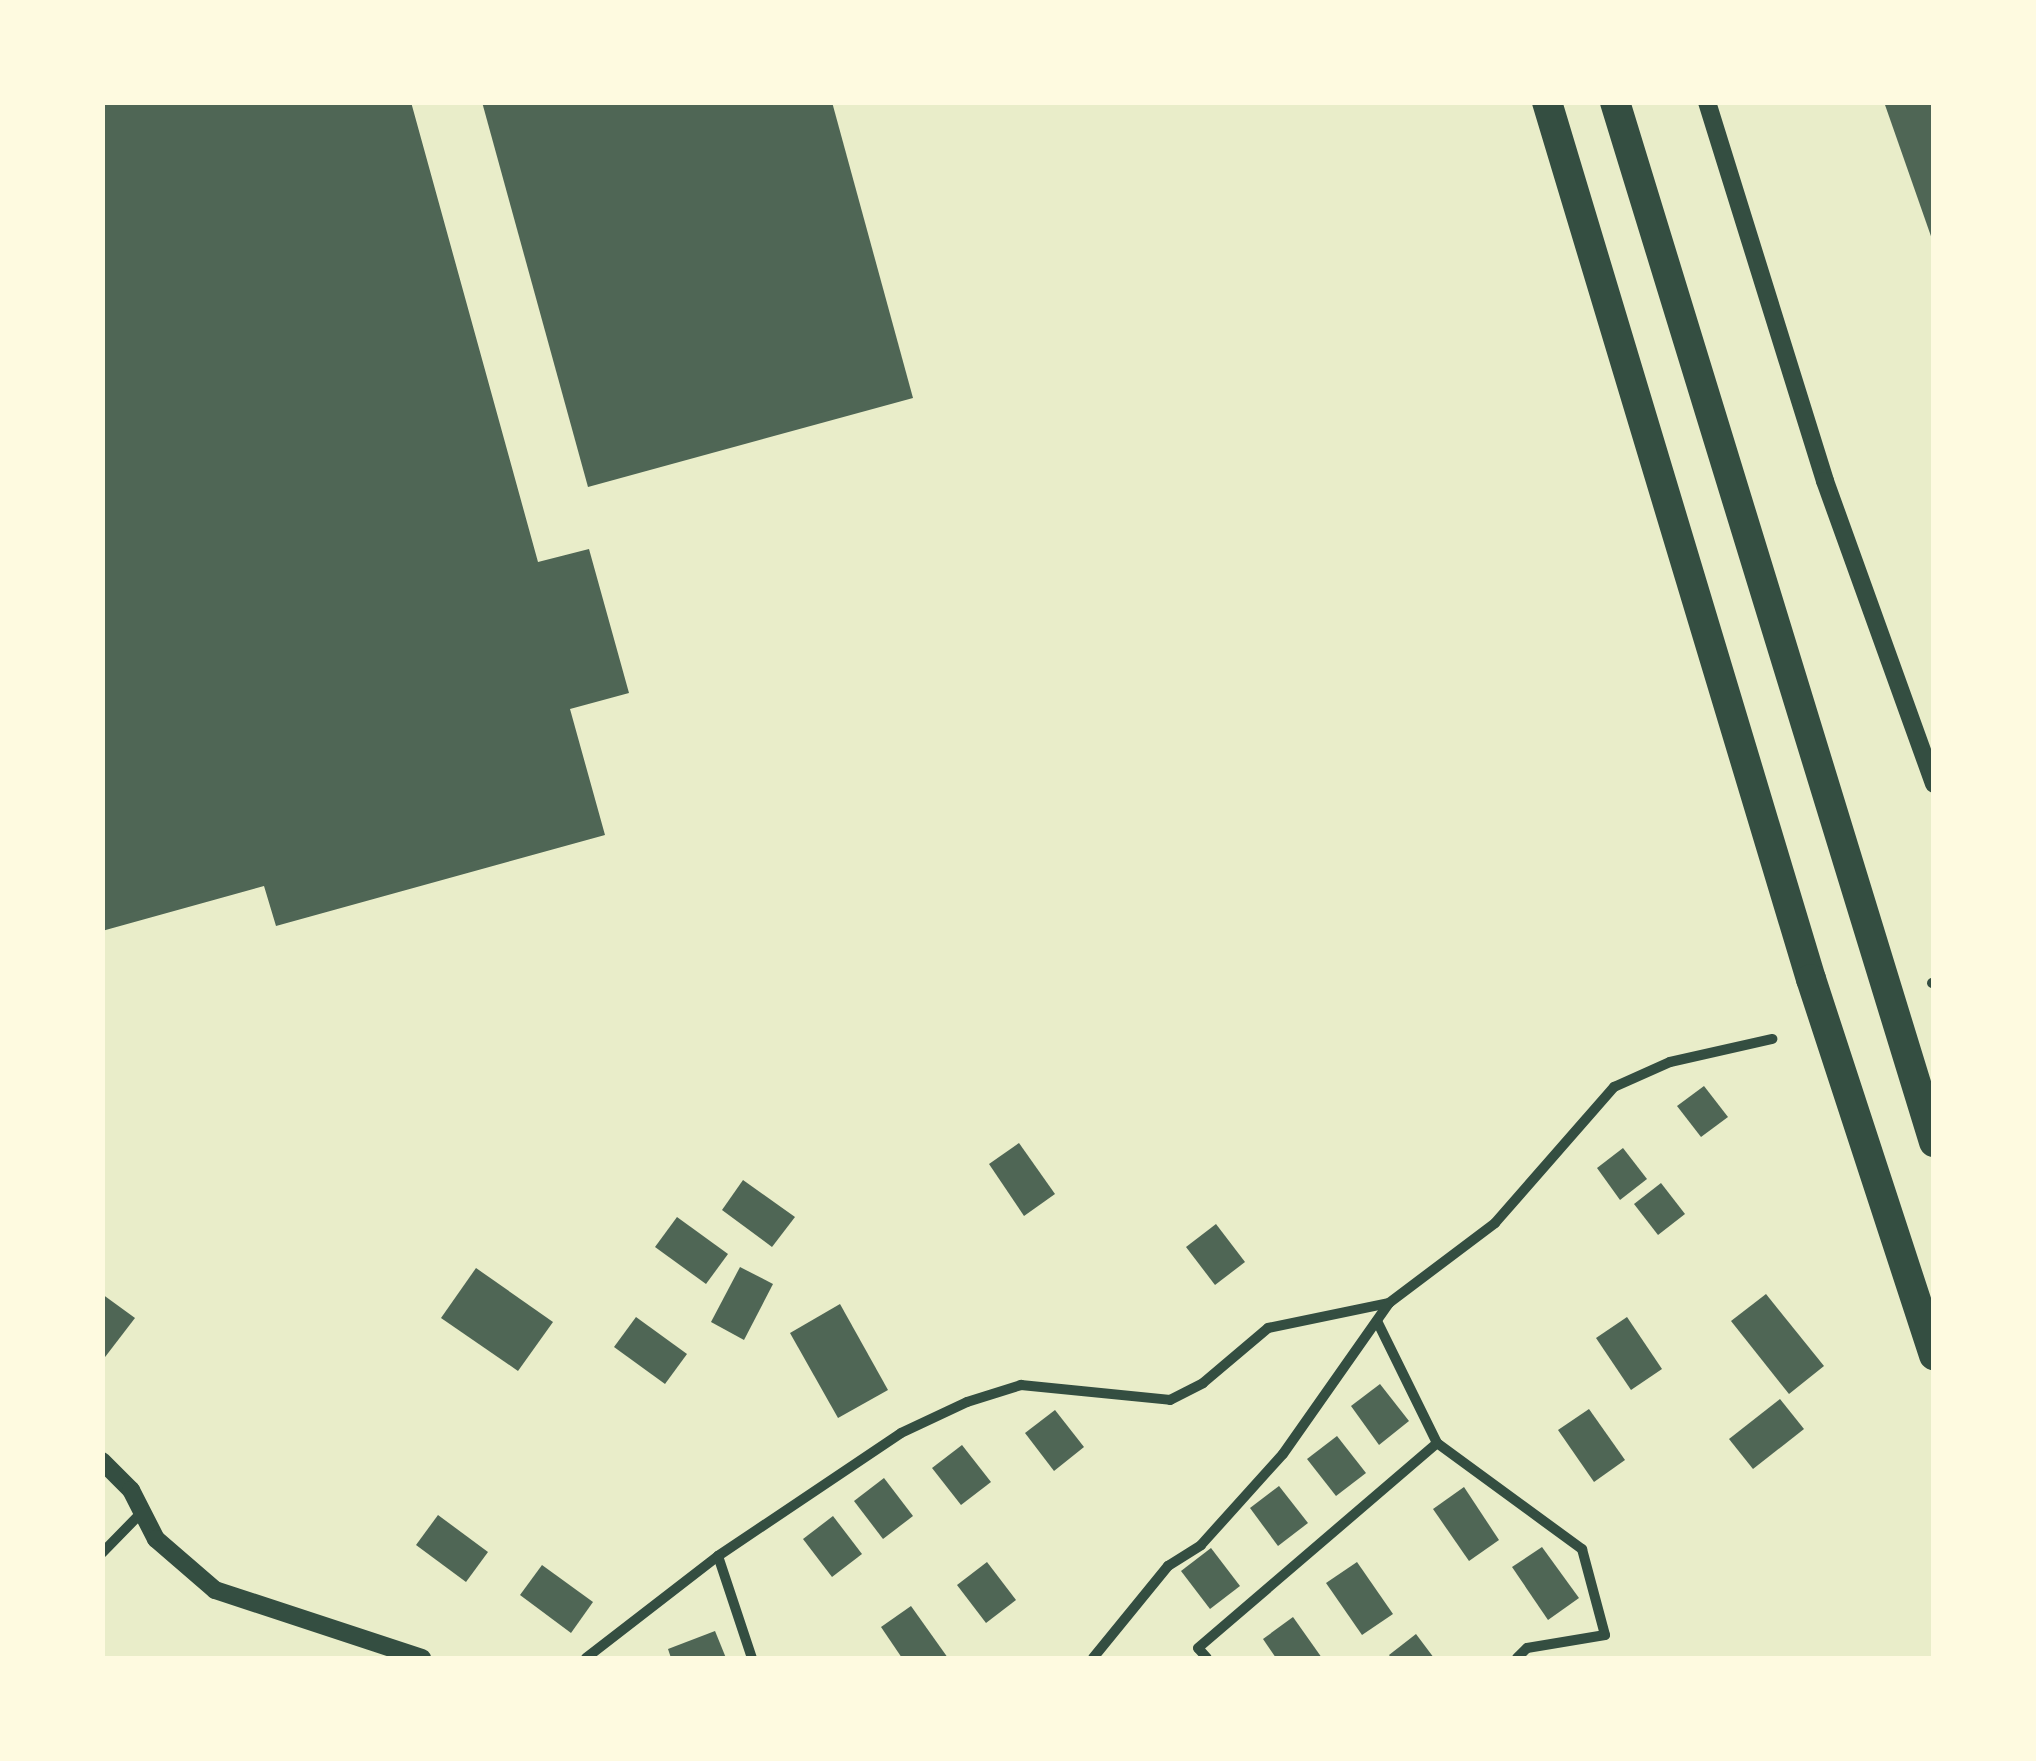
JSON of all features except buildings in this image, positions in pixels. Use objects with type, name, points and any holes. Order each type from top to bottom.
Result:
[{"type":"highway","points":[[1547,102],[1812,980],[1934,1355]]},
{"type":"highway","points":[[1615,102],[1934,1142]]},
{"type":"street","points":[[1707,102],[1825,481],[1934,784]]},
{"type":"street","points":[[1094,1658],[1168,1566],[1201,1544],[1283,1454],[1390,1303],[1495,1224],[1614,1088],[1670,1062],[1772,1039]]},
{"type":"street","points":[[586,1658],[718,1556],[900,1433],[967,1402],[1021,1385],[1170,1400],[1203,1383],[1268,1328],[1390,1303]]},
{"type":"street","points":[[1377,1321],[1438,1444],[1582,1549],[1606,1635],[1526,1648],[1517,1658]]},
{"type":"street","points":[[1206,1658],[1198,1648],[1438,1444]]},
{"type":"street","points":[[102,1460],[142,1512],[156,1539],[215,1590],[422,1658]]},
{"type":"street","points":[[102,1553],[142,1512]]},
{"type":"street","points":[[718,1556],[752,1658]]}]
